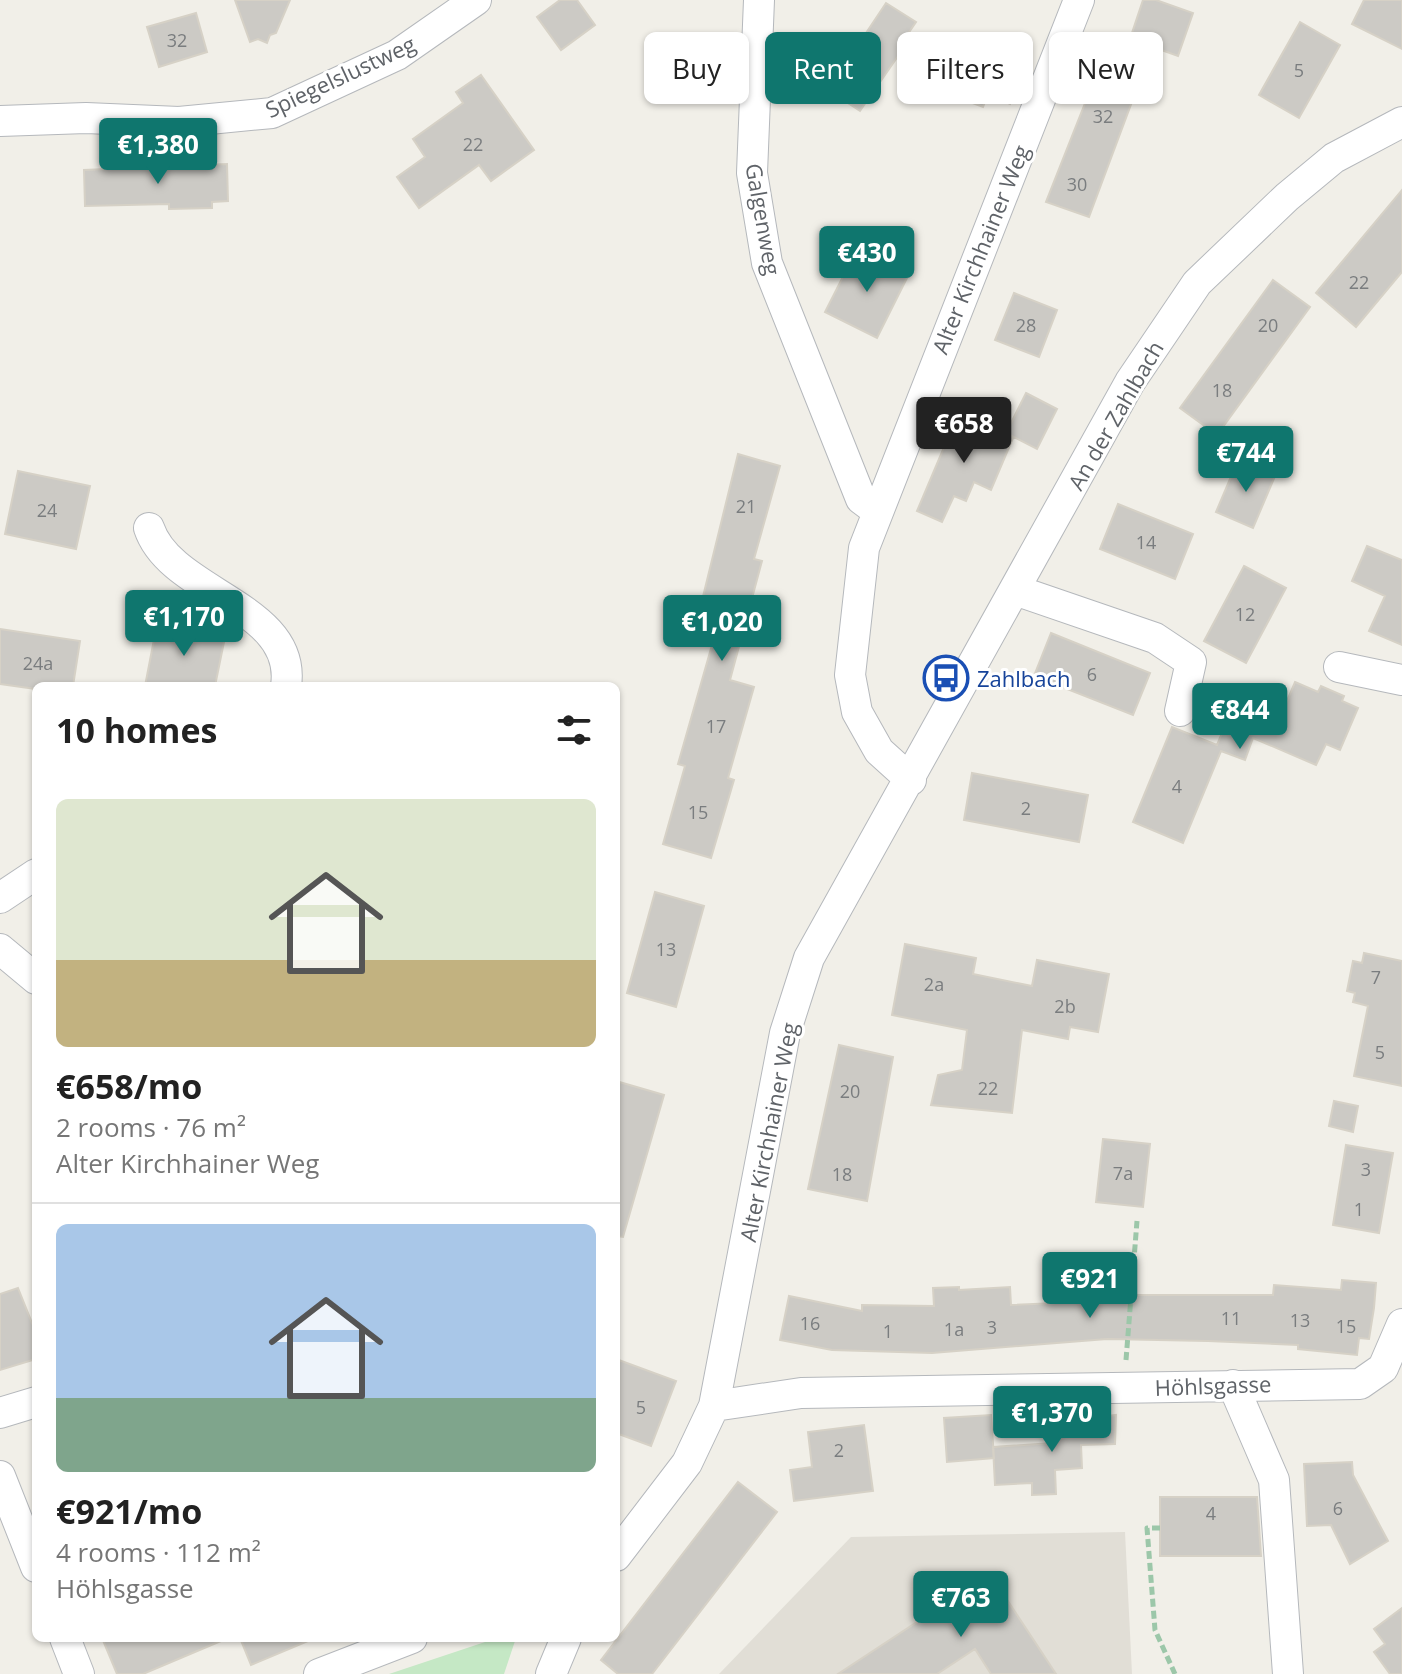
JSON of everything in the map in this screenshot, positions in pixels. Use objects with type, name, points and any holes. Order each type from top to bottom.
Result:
[{"type":"street","name":"Galgenweg","points":[[759,0],[752,173],[767,263],[861,499],[877,511]]},
{"type":"street","name":"Alter Kirchhainer Weg","points":[[620,1551],[687,1463],[714,1406],[785,1033],[809,958],[911,780],[879,751],[857,712],[850,675],[862,561],[877,511],[1079,0]]},
{"type":"street","name":"Spiegelslustweg","points":[[0,121],[86,118],[179,122],[272,113],[397,55],[472,4]]},
{"type":"street","name":"An der Zahlbach","points":[[911,780],[1130,382],[1197,283],[1334,158],[1402,122]]},
{"type":"street","points":[[149,528],[154,543],[170,561],[250,616],[278,642],[285,660],[286,682]]},
{"type":"street","points":[[1015,590],[1155,638],[1191,662],[1180,711]]},
{"type":"street","points":[[1339,667],[1402,680]]},
{"type":"street","points":[[0,898],[32,877]]},
{"type":"street","points":[[0,949],[32,976]]},
{"type":"street","name":"Höhlsgasse","points":[[714,1406],[801,1393],[1360,1384],[1376,1375],[1390,1357],[1402,1324]]},
{"type":"street","points":[[1233,1385],[1274,1480],[1288,1674]]},
{"type":"street","points":[[0,1413],[32,1403]]},
{"type":"street","points":[[0,1476],[32,1557]]},
{"type":"street","points":[[67,1642],[79,1674]]},
{"type":"street","points":[[319,1674],[402,1642]]},
{"type":"street","points":[[551,1674],[564,1642]]},
{"type":"path","points":[[1124,1389],[1137,1221]]},
{"type":"path","points":[[1160,1528],[1147,1528],[1155,1630],[1175,1674]]},
{"type":"shaded area","points":[[1125,1532],[1132,1674],[719,1674],[851,1537]]},
{"type":"green space","points":[[485,1642],[515,1642],[504,1674],[389,1674]]},
{"type":"building","points":[[235,0],[290,0],[276,33],[270,35],[267,43],[258,39],[250,42]]},
{"type":"building","points":[[560,0],[577,0],[595,25],[561,50],[537,17]]},
{"type":"building","points":[[1143,0],[1156,0],[1193,13],[1178,56],[1163,51],[1163,32],[1132,32]]},
{"type":"building","points":[[1364,0],[1402,0],[1402,49],[1352,24]]},
{"type":"building","points":[[886,3],[916,22],[909,32],[897,32],[897,58],[881,81],[881,32],[867,32]]},
{"type":"building","points":[[196,13],[207,52],[159,67],[147,27]]},
{"type":"building","points":[[1300,22],[1340,45],[1299,118],[1259,95]]},
{"type":"building","points":[[481,75],[534,150],[491,181],[479,165],[419,208],[397,177],[425,157],[413,139],[463,103],[456,92]]},
{"type":"building","points":[[849,104],[865,104],[860,111]]},
{"type":"building","points":[[1085,104],[1131,104],[1089,217],[1046,202]]},
{"type":"building","points":[[227,164],[228,201],[212,202],[212,208],[169,209],[169,204],[85,206],[84,170]]},
{"type":"building","points":[[1402,190],[1402,272],[1356,327],[1316,293]]},
{"type":"building","points":[[857,249],[908,276],[877,338],[825,312]]},
{"type":"building","points":[[1273,280],[1310,307],[1217,435],[1180,408]]},
{"type":"building","points":[[1014,293],[1057,310],[1039,357],[995,340]]},
{"type":"building","points":[[1026,393],[1057,409],[1037,449],[1006,433]]},
{"type":"building","points":[[958,414],[1013,438],[991,490],[974,482],[966,501],[954,496],[942,522],[917,511]]},
{"type":"building","points":[[738,454],[780,466],[754,559],[762,561],[730,680],[754,687],[728,778],[734,780],[711,858],[663,844],[685,766],[678,764],[716,631],[696,625]]},
{"type":"building","points":[[1238,460],[1275,476],[1253,528],[1216,512]]},
{"type":"building","points":[[18,471],[90,486],[76,549],[5,534]]},
{"type":"building","points":[[1118,504],[1193,534],[1175,579],[1100,549]]},
{"type":"building","points":[[1367,546],[1402,560],[1402,645],[1369,631],[1385,596],[1352,581]]},
{"type":"building","points":[[1244,566],[1286,588],[1246,663],[1204,641]]},
{"type":"building","points":[[157,624],[225,637],[216,682],[146,682]]},
{"type":"building","points":[[0,629],[80,641],[74,682],[32,682],[32,688],[0,684]]},
{"type":"building","points":[[1051,633],[1150,673],[1133,715],[1034,676]]},
{"type":"building","points":[[1295,682],[1318,692],[1321,686],[1344,696],[1342,701],[1358,708],[1340,750],[1326,744],[1316,765],[1253,738],[1245,760],[1221,751],[1183,843],[1133,822],[1172,727],[1217,745],[1240,690],[1284,708]]},
{"type":"building","points":[[972,773],[1088,795],[1079,842],[964,820]]},
{"type":"building","points":[[655,892],[704,906],[676,1007],[627,993]]},
{"type":"building","points":[[905,944],[976,958],[973,974],[1032,986],[1037,960],[1109,974],[1098,1032],[1070,1027],[1068,1039],[1022,1030],[1012,1113],[931,1105],[938,1075],[962,1070],[967,1030],[892,1015]]},
{"type":"building","points":[[1364,953],[1402,961],[1402,1086],[1354,1076],[1368,1006],[1353,1002],[1355,993],[1347,991],[1353,961],[1362,963]]},
{"type":"building","points":[[839,1045],[893,1057],[867,1201],[808,1189]]},
{"type":"building","points":[[620,1082],[664,1095],[623,1237],[620,1237]]},
{"type":"building","points":[[1334,1101],[1358,1106],[1353,1132],[1329,1126]]},
{"type":"building","points":[[1103,1139],[1150,1144],[1143,1207],[1096,1202]]},
{"type":"building","points":[[1346,1145],[1393,1153],[1379,1233],[1333,1225]]},
{"type":"building","points":[[1081,1274],[1114,1274],[1112,1295],[1273,1295],[1274,1285],[1341,1290],[1342,1280],[1376,1283],[1369,1339],[1359,1338],[1357,1355],[1298,1349],[1298,1345],[1208,1341],[1107,1339],[932,1353],[832,1350],[780,1340],[789,1296],[862,1311],[862,1305],[934,1306],[933,1288],[1010,1287],[1011,1305],[1079,1302]]},
{"type":"building","points":[[18,1288],[32,1323],[32,1360],[0,1370],[0,1294]]},
{"type":"building","points":[[620,1360],[676,1381],[651,1446],[620,1434]]},
{"type":"building","points":[[991,1415],[994,1458],[947,1462],[944,1418]]},
{"type":"building","points":[[1116,1415],[1115,1444],[1081,1445],[1082,1468],[1055,1470],[1056,1494],[1032,1495],[1032,1483],[995,1485],[993,1447],[1053,1443],[1052,1423]]},
{"type":"building","points":[[864,1425],[873,1491],[794,1501],[790,1470],[812,1467],[808,1432]]},
{"type":"building","points":[[1352,1462],[1353,1475],[1388,1541],[1350,1564],[1331,1525],[1307,1526],[1304,1464]]},
{"type":"building","points":[[738,1482],[777,1512],[652,1674],[618,1674],[601,1660],[615,1642],[620,1642],[620,1635]]},
{"type":"building","points":[[1160,1497],[1257,1497],[1261,1556],[1160,1556]]},
{"type":"building","points":[[990,1574],[1056,1674],[991,1674],[975,1649],[937,1674],[838,1674]]},
{"type":"building","points":[[1402,1608],[1402,1674],[1390,1674],[1374,1652],[1385,1644],[1374,1629]]},
{"type":"building","points":[[104,1642],[219,1642],[143,1674],[117,1674]]},
{"type":"building","points":[[242,1642],[306,1642],[251,1665]]},
{"type":"place","name":"Zahlbach","points":[[946,678]]}]
